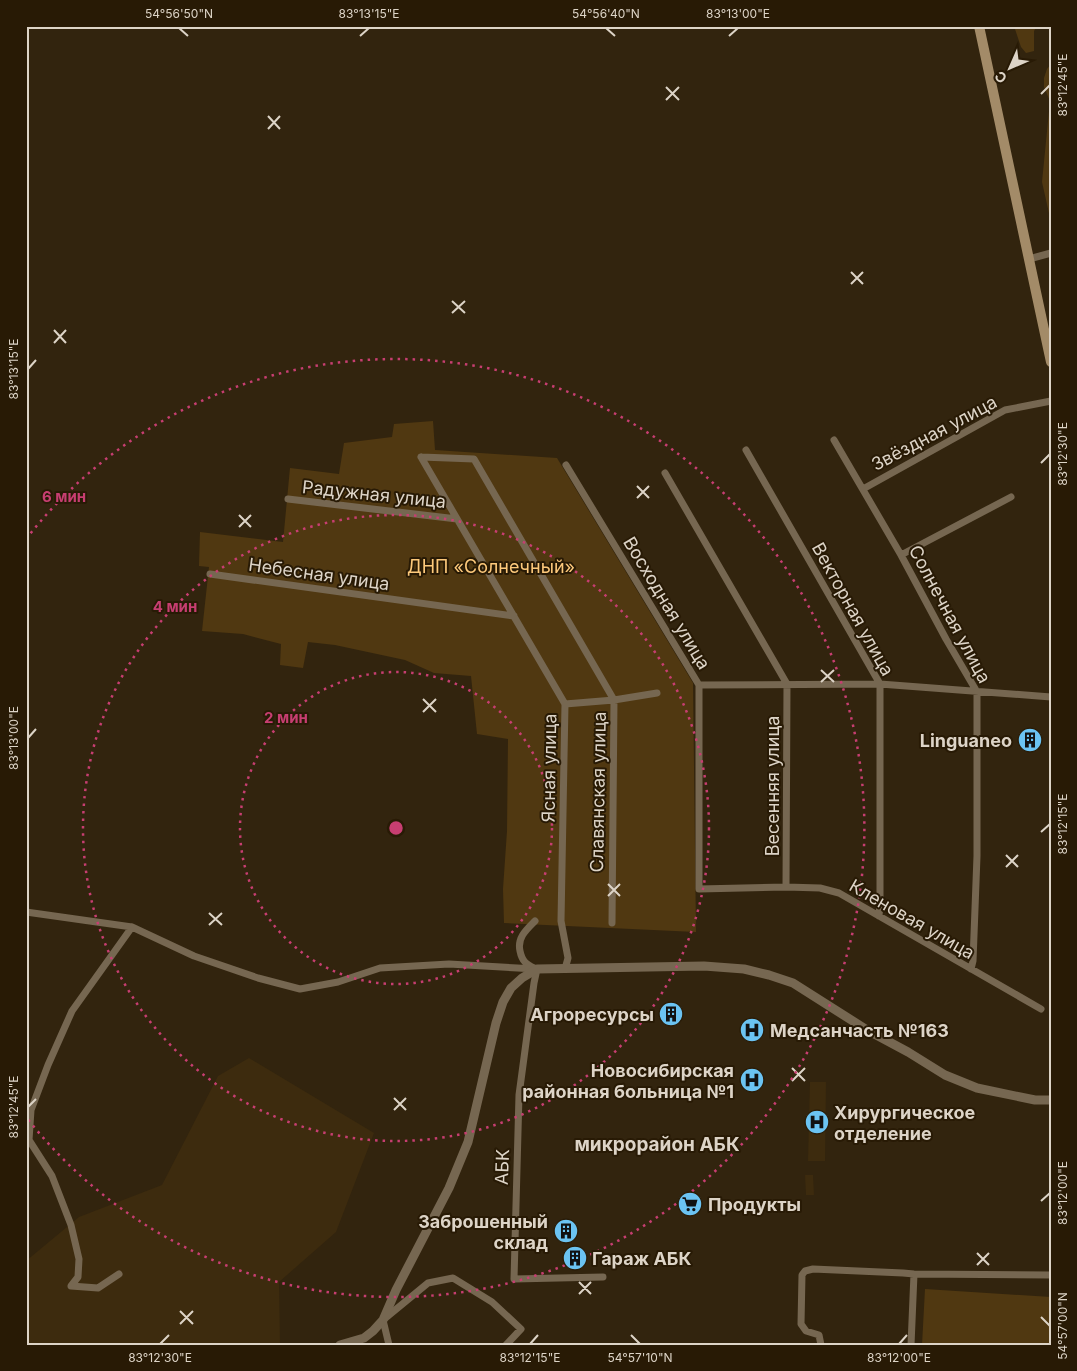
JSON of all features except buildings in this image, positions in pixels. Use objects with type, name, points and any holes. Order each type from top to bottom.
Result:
[{"type":"main road","points":[[979,26],[1051,362]]},
{"type":"street","points":[[1029,259],[1051,253]]},
{"type":"street","name":"Звёздная улица","points":[[863,489],[1006,410],[1051,401]]},
{"type":"street","name":"Солнечная улица","points":[[834,440],[901,555],[977,692],[977,856],[973,961],[971,969]]},
{"type":"street","name":"Векторная улица","points":[[746,450],[880,684],[880,904],[878,916]]},
{"type":"street","name":"Славянская улица","points":[[421,457],[474,459],[614,700],[612,923]]},
{"type":"street","name":"Ясная улица","points":[[421,457],[565,704],[562,921],[568,958],[565,969]]},
{"type":"street","name":"Восходная улица","points":[[566,465],[699,685],[699,889]]},
{"type":"street","points":[[665,473],[787,684]]},
{"type":"street","points":[[901,555],[1011,497]]},
{"type":"street","name":"Радужная улица","points":[[288,500],[457,519]]},
{"type":"street","name":"Небесная улица","points":[[210,574],[514,616]]},
{"type":"street","name":"Весенняя улица","points":[[786,888],[787,684]]},
{"type":"street","points":[[699,685],[880,684],[1051,697]]},
{"type":"street","points":[[565,704],[614,700],[657,692]]},
{"type":"street","name":"Кленовая улица","points":[[699,889],[820,888],[839,893],[1041,1009]]},
{"type":"street","points":[[26,912],[132,927],[194,956],[258,978],[300,989],[338,982],[380,968],[449,964],[537,969],[704,966],[744,969],[794,983],[867,1030],[945,1075],[977,1088],[1035,1100],[1051,1100]]},
{"type":"street","points":[[535,921],[523,934],[518,944],[521,958],[525,963],[537,969]]},
{"type":"street","points":[[119,1274],[98,1288],[70,1286],[78,1277],[79,1259],[71,1224],[52,1176],[29,1140],[31,1110],[48,1065],[72,1011],[132,927]]},
{"type":"street","points":[[390,1345],[383,1320],[396,1290],[449,1188],[468,1142],[496,1023],[503,1002],[511,988],[522,978],[537,969]]},
{"type":"street","name":"АБК","points":[[537,969],[519,1095],[514,1279],[603,1278]]},
{"type":"street","points":[[821,1345],[819,1335],[806,1331],[801,1324],[802,1276],[805,1271],[813,1269],[914,1274],[1051,1276]]},
{"type":"street","points":[[911,1345],[914,1274]]},
{"type":"street","points":[[340,1345],[364,1338],[428,1283],[453,1278],[492,1302],[522,1329],[506,1345]]},
{"type":"shaded area","points":[[249,1058],[374,1133],[336,1232],[279,1282],[280,1345],[26,1345],[26,1261],[79,1217],[162,1185],[218,1076]]},
{"type":"shaded area","name":"Хирургическое отделение","points":[[810,1082],[826,1082],[825,1161],[808,1161]]},
{"type":"shaded area","points":[[805,1175],[813,1175],[814,1195],[806,1195]]},
{"type":"green space","points":[[1014,26],[1037,26],[1034,31],[1034,51],[1026,53],[1021,47]]},
{"type":"green space","points":[[1051,64],[1051,222],[1042,182],[1050,101],[1044,87],[1044,78]]},
{"type":"green space","name":"ДНП «Солнечный»","points":[[433,421],[435,450],[557,458],[693,683],[696,932],[504,923],[503,889],[507,831],[508,739],[477,734],[471,676],[434,673],[405,660],[335,645],[308,642],[303,668],[280,665],[281,644],[243,634],[202,631],[209,567],[199,566],[200,532],[283,542],[290,468],[339,474],[344,443],[392,437],[394,424]]},
{"type":"green space","points":[[925,1289],[1051,1297],[1051,1345],[922,1345]]},
{"type":"place","name":"Linguaneo","points":[[1030,740]]},
{"type":"place","name":"Агроресурсы","points":[[671,1014]]},
{"type":"place","name":"Медсанчасть №163","points":[[752,1030]]},
{"type":"place","name":"Новосибирская районная больница №1","points":[[752,1080]]},
{"type":"place","name":"Хирургическое отделение","points":[[817,1122]]},
{"type":"place","name":"Продукты","points":[[690,1204]]},
{"type":"place","name":"Заброшенный склад","points":[[566,1231]]},
{"type":"place","name":"Гараж АБК","points":[[575,1258]]},
{"type":"district","name":"микрорайон АБК","points":[[657,1144]]}]
